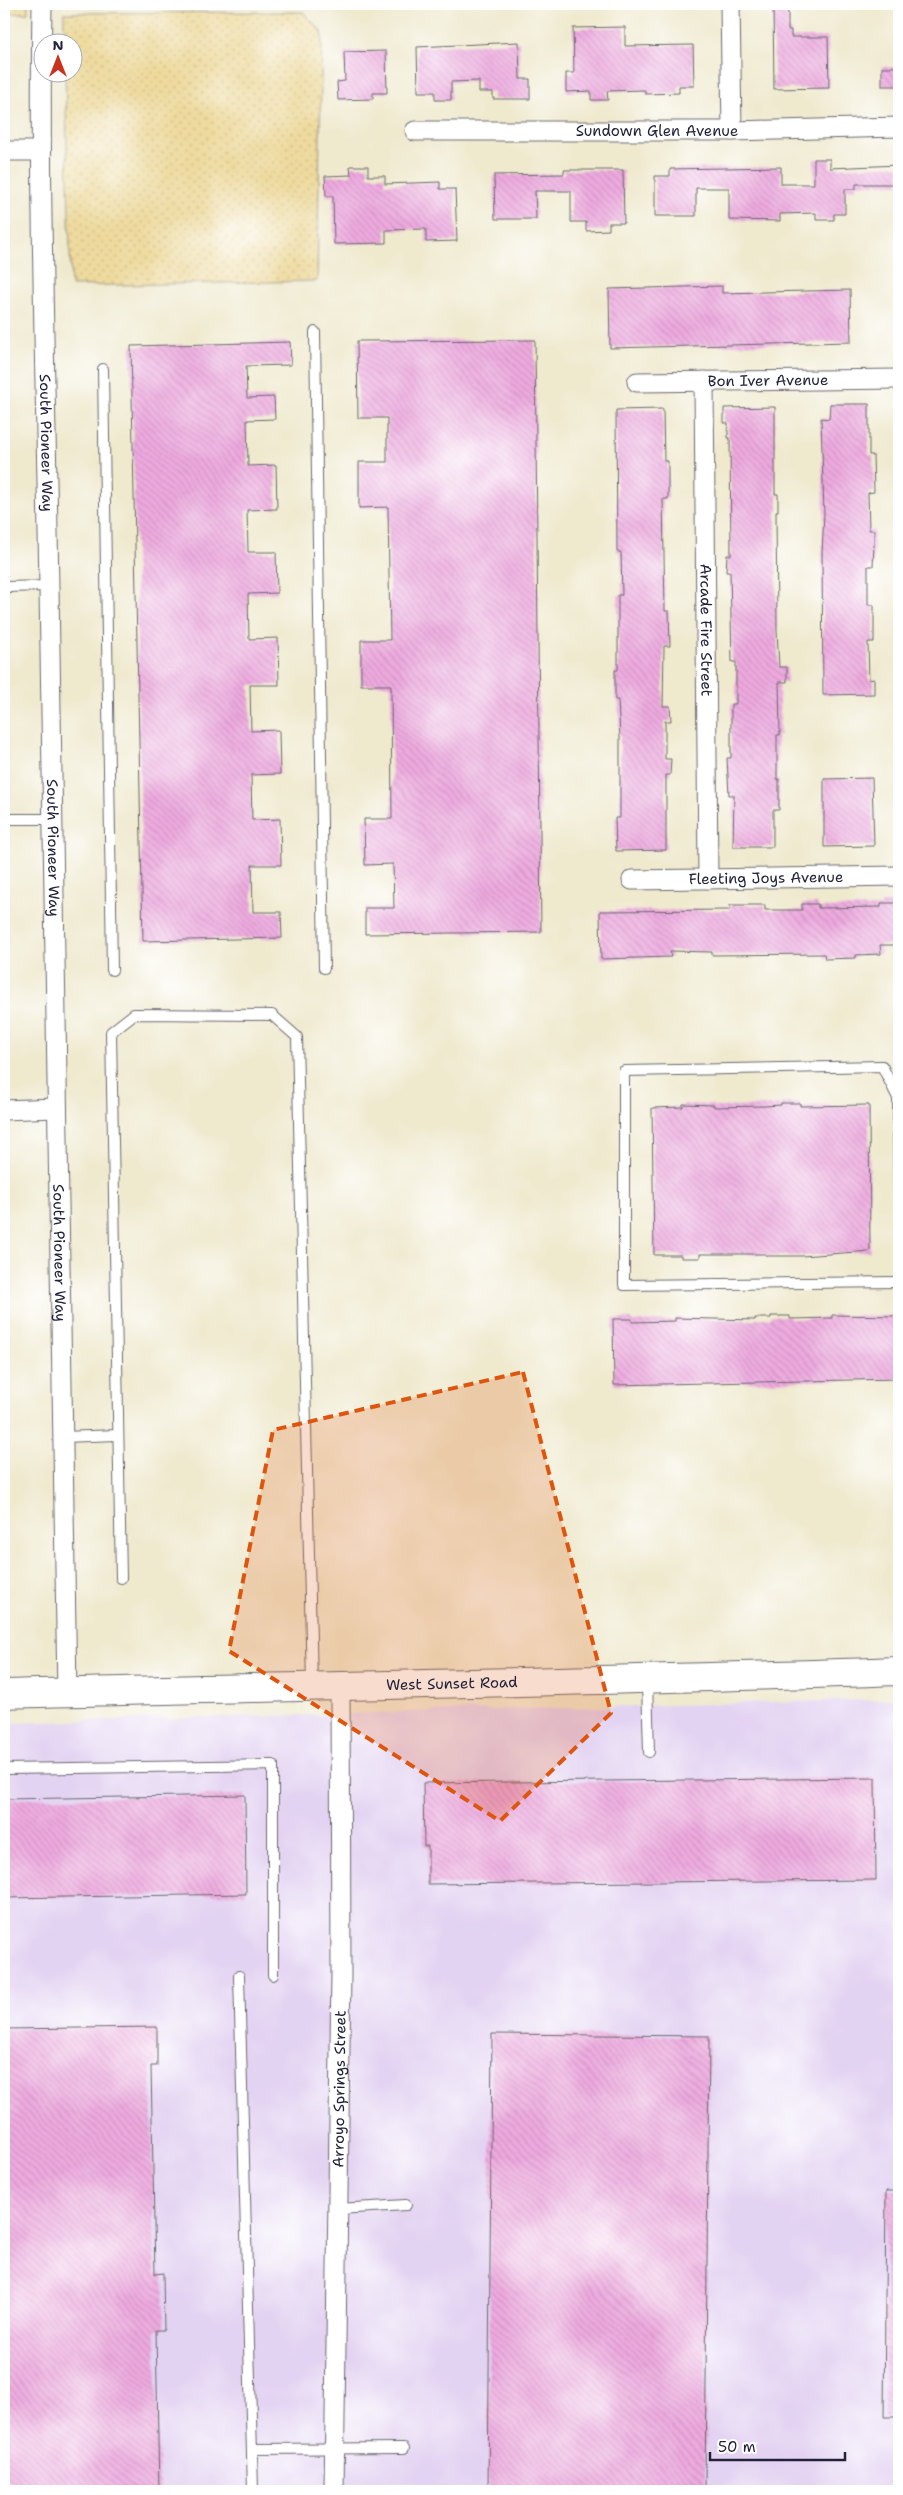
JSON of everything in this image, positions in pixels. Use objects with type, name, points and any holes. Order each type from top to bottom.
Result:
[{"type":"main road","name":"West Sunset Road","points":[[4,1694],[340,1685],[647,1681],[899,1672]]},
{"type":"street","name":"South Pioneer Way","points":[[42,4],[40,151],[67,1692]]},
{"type":"street","points":[[730,4],[732,131]]},
{"type":"street","name":"Sundown Glen Avenue","points":[[414,131],[732,131],[899,127]]},
{"type":"street","points":[[4,152],[40,151]]},
{"type":"street","name":"Bon Iver Avenue","points":[[638,382],[899,379]]},
{"type":"street","name":"Arcade Fire Street","points":[[704,381],[708,879]]},
{"type":"street","name":"Fleeting Joys Avenue","points":[[632,880],[899,876]]},
{"type":"street","points":[[4,1110],[56,1108]]},
{"type":"street","name":"Arroyo Springs Street","points":[[334,2491],[341,1973],[340,1685]]},
{"type":"lane","points":[[314,332],[324,968]]},
{"type":"lane","points":[[103,369],[112,970]]},
{"type":"lane","points":[[4,587],[49,586]]},
{"type":"lane","points":[[4,820],[52,820]]},
{"type":"lane","points":[[121,1578],[111,1032],[134,1014],[272,1015],[298,1037],[312,1686]]},
{"type":"lane","points":[[899,1198],[899,1100],[882,1066],[624,1071],[624,1285],[899,1282]]},
{"type":"lane","points":[[62,1437],[118,1435]]},
{"type":"lane","points":[[647,1681],[649,1752]]},
{"type":"lane","points":[[4,1769],[273,1765],[273,1975]]},
{"type":"lane","points":[[239,1976],[253,2491]]},
{"type":"lane","points":[[338,2209],[406,2205]]},
{"type":"lane","points":[[252,2449],[404,2448]]},
{"type":"highlighted area","points":[[523,1372],[611,1713],[500,1821],[229,1651],[273,1430]]},
{"type":"shaded area","points":[[899,1699],[899,2491],[4,2491],[4,1723]]},
{"type":"sand","points":[[4,4],[28,4],[28,13],[4,14]]},
{"type":"sand","points":[[303,12],[322,32],[317,281],[71,286],[65,82],[82,82],[82,32],[64,32],[64,13]]},
{"type":"building","points":[[773,4],[788,4],[788,30],[791,30],[791,37],[828,37],[829,88],[774,89]]},
{"type":"building","points":[[625,27],[625,46],[693,45],[694,86],[679,86],[679,93],[645,94],[645,90],[607,91],[608,100],[591,100],[591,91],[566,92],[566,73],[574,73],[573,28]]},
{"type":"building","points":[[519,42],[520,79],[530,79],[530,99],[493,99],[493,92],[479,92],[479,81],[451,82],[451,100],[435,100],[435,92],[418,92],[417,47]]},
{"type":"building","points":[[386,51],[387,93],[373,93],[373,99],[338,100],[337,82],[345,81],[344,52]]},
{"type":"building","points":[[882,67],[899,67],[899,86],[882,86]]},
{"type":"building","points":[[814,159],[830,159],[830,168],[899,165],[899,184],[856,184],[856,189],[845,189],[845,214],[834,214],[834,220],[816,220],[816,213],[780,214],[780,221],[729,220],[729,188],[696,188],[696,216],[655,216],[655,176],[670,176],[670,169],[781,167],[781,184],[814,184]]},
{"type":"building","points":[[350,166],[368,166],[368,176],[385,176],[385,184],[440,182],[440,189],[455,189],[457,241],[426,242],[426,229],[386,230],[386,243],[334,244],[333,196],[326,196],[325,176],[351,175]]},
{"type":"building","points":[[564,170],[623,170],[624,223],[609,223],[609,230],[586,231],[586,222],[571,222],[571,191],[535,191],[536,219],[495,219],[494,175],[564,174]]},
{"type":"building","points":[[722,286],[722,293],[850,290],[851,342],[610,348],[609,289]]},
{"type":"building","points":[[535,340],[541,932],[365,934],[365,908],[394,908],[393,864],[365,865],[364,819],[392,819],[391,685],[361,685],[361,640],[390,640],[388,507],[359,508],[359,462],[387,462],[387,418],[358,418],[357,341]]},
{"type":"building","points":[[290,342],[291,365],[246,366],[247,398],[274,397],[275,419],[247,420],[248,466],[276,465],[277,509],[247,510],[248,552],[276,552],[277,593],[248,594],[249,639],[278,638],[279,685],[250,685],[251,731],[279,730],[280,774],[251,775],[252,820],[280,819],[281,865],[252,865],[253,912],[281,912],[282,938],[143,941],[131,346]]},
{"type":"building","points":[[830,404],[869,404],[869,455],[873,455],[874,492],[868,493],[869,530],[874,530],[874,545],[873,566],[868,566],[868,605],[874,605],[874,642],[868,642],[869,680],[874,679],[874,694],[823,695],[822,553],[824,514],[821,418],[829,419]]},
{"type":"building","points":[[775,407],[775,494],[778,494],[778,511],[776,511],[777,630],[779,667],[787,667],[787,682],[779,682],[780,735],[777,735],[777,779],[779,779],[779,810],[773,810],[773,847],[733,847],[734,795],[729,795],[727,758],[731,758],[731,704],[736,704],[736,662],[732,662],[730,572],[726,572],[727,555],[731,555],[730,438],[728,438],[728,423],[724,423],[724,408]]},
{"type":"building","points":[[663,409],[664,461],[668,461],[668,499],[663,499],[665,611],[669,611],[670,646],[664,646],[663,706],[670,706],[671,721],[665,721],[665,759],[671,759],[670,775],[666,775],[666,850],[616,851],[615,818],[620,818],[620,738],[618,700],[615,700],[615,670],[618,670],[618,595],[622,595],[621,552],[617,552],[616,410]]},
{"type":"building","points":[[872,778],[874,846],[824,847],[824,779]]},
{"type":"building","points":[[881,903],[896,903],[897,945],[880,945],[881,954],[856,955],[856,958],[825,959],[824,954],[712,955],[712,952],[670,951],[671,957],[601,959],[600,911],[730,910],[730,905],[765,905],[765,910],[802,910],[802,904],[818,904],[818,908],[881,907]]},
{"type":"building","points":[[781,1103],[800,1103],[800,1106],[869,1105],[870,1251],[802,1256],[700,1254],[700,1258],[681,1258],[681,1255],[654,1255],[652,1108],[683,1107],[683,1104],[714,1105],[714,1107],[765,1106],[781,1105]]},
{"type":"building","points":[[832,1315],[899,1316],[899,1379],[614,1385],[613,1319],[632,1319],[632,1322],[675,1321],[675,1318],[755,1320],[755,1318],[771,1318],[771,1316],[790,1316],[790,1319],[832,1318]]},
{"type":"building","points":[[875,1778],[876,1880],[428,1884],[428,1846],[424,1846],[423,1783]]},
{"type":"building","points":[[245,1795],[246,1894],[4,1898],[4,1799]]},
{"type":"building","points":[[157,2027],[157,2066],[151,2066],[155,2274],[163,2273],[164,2330],[156,2330],[159,2491],[4,2491],[4,2029]]},
{"type":"building","points":[[492,2034],[709,2036],[705,2491],[488,2491]]},
{"type":"building","points":[[886,2191],[899,2191],[899,2417],[884,2417]]}]
